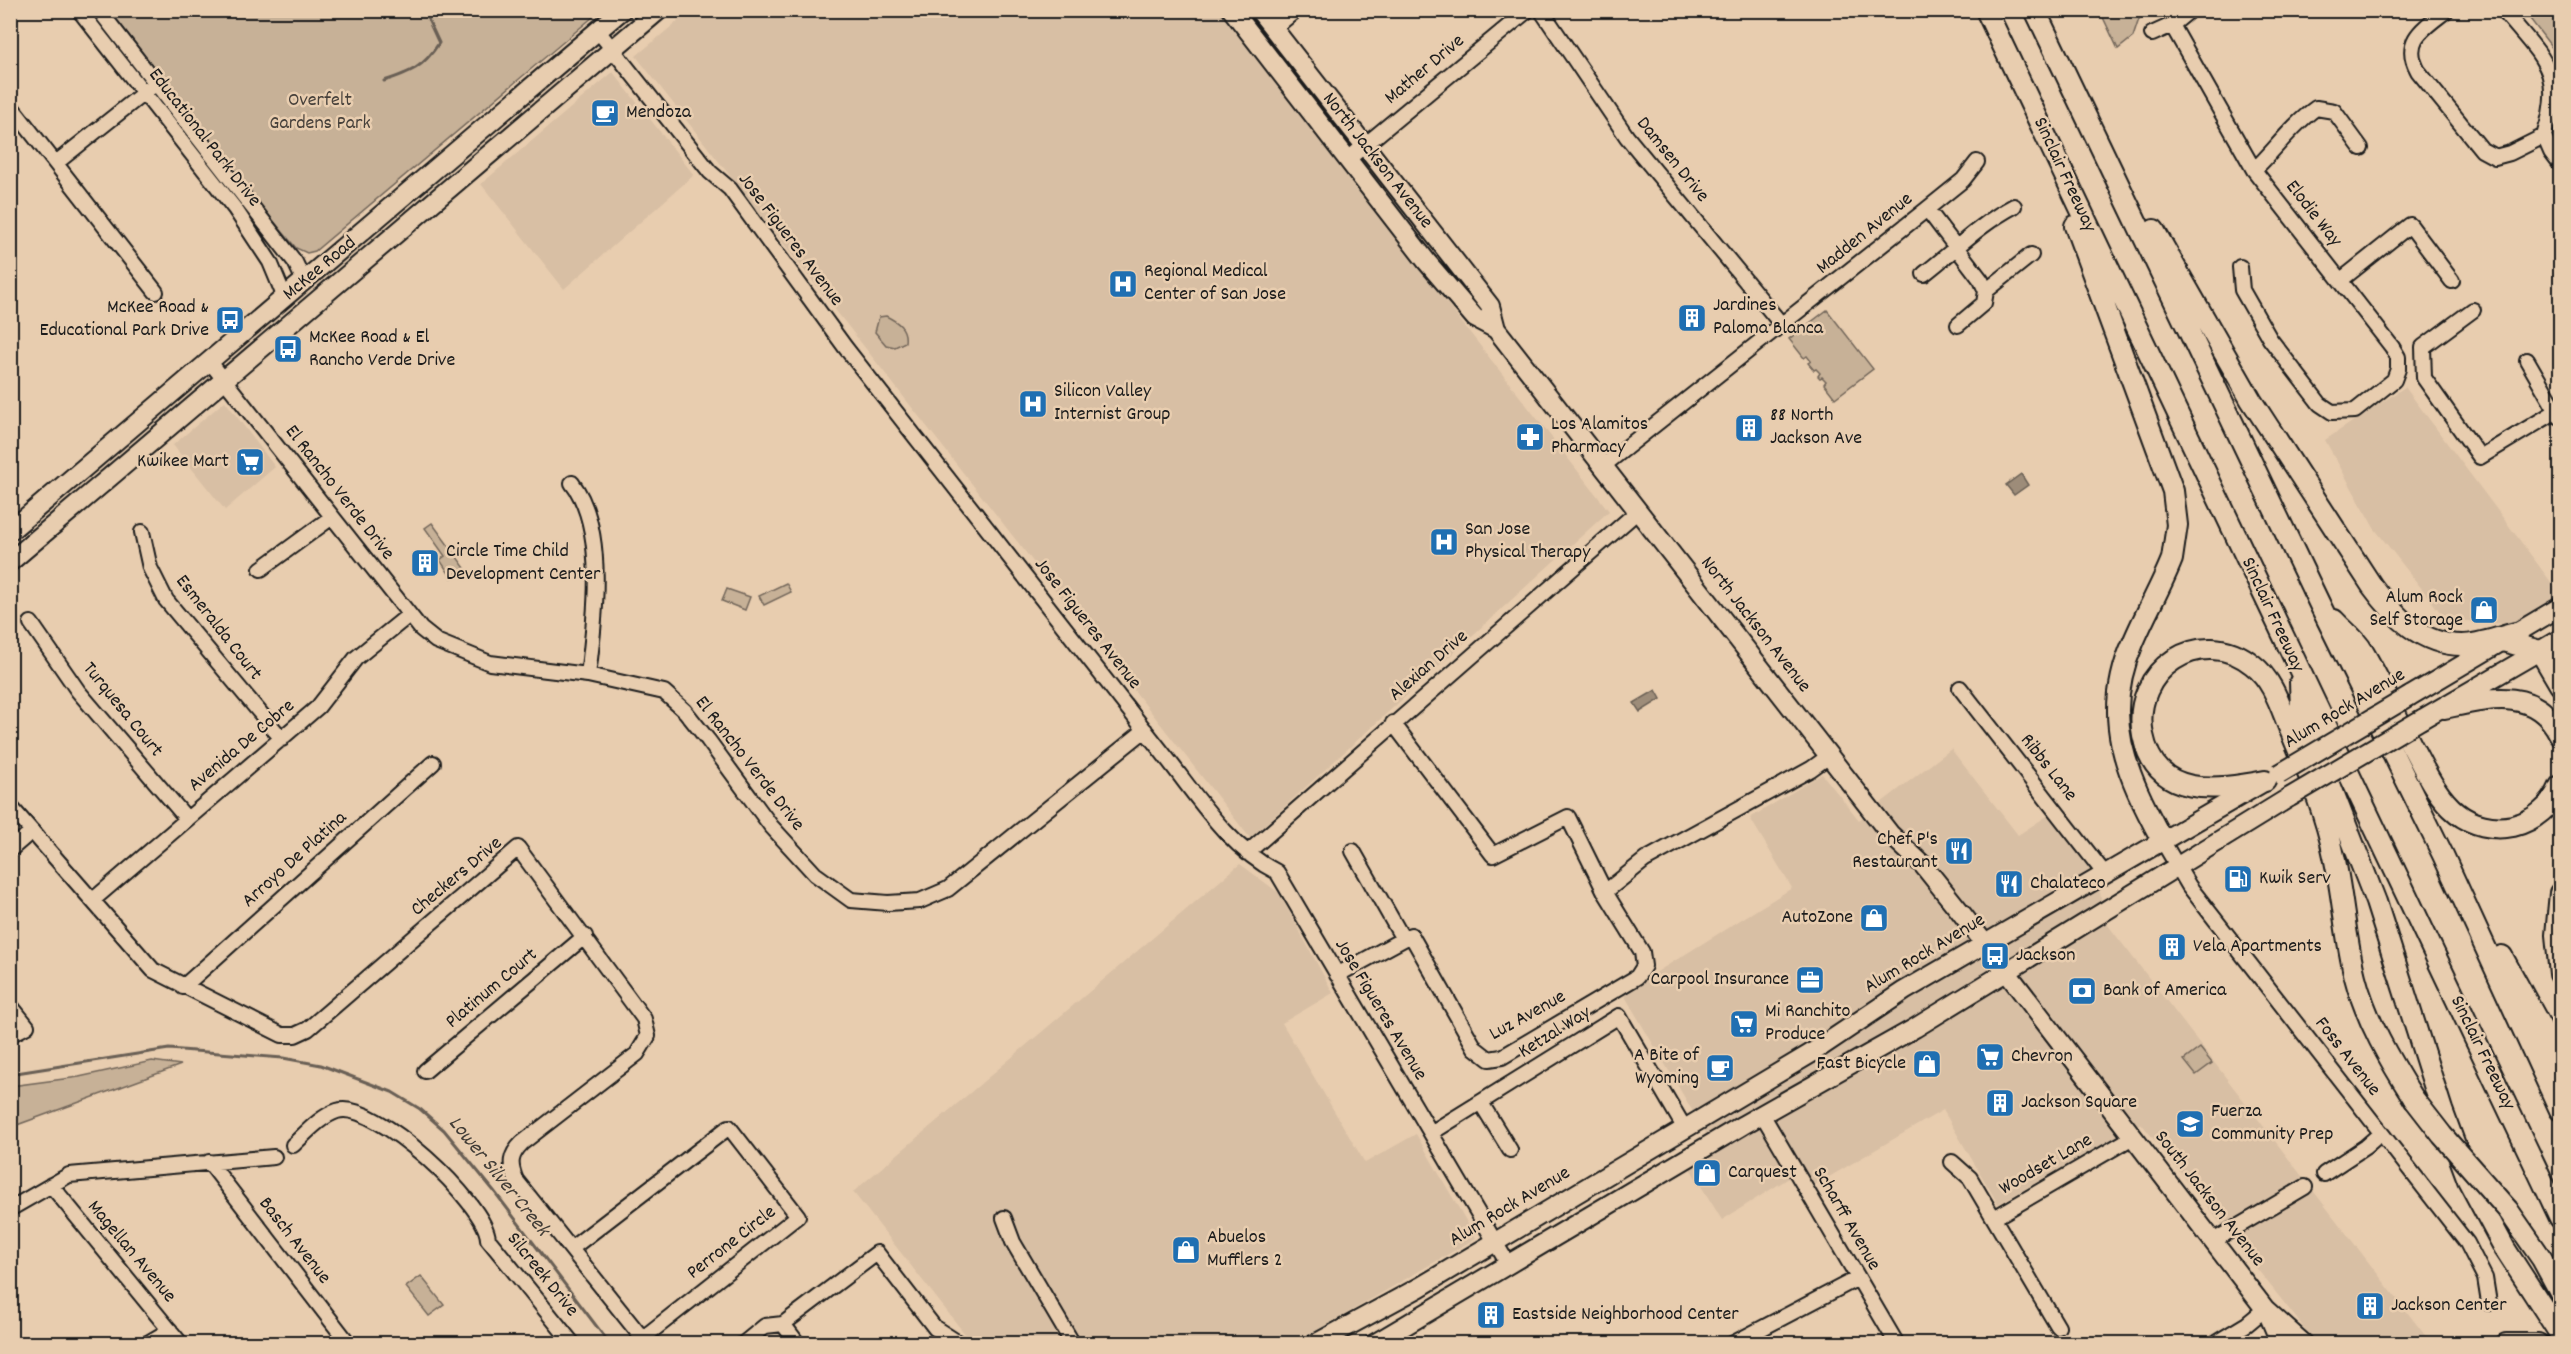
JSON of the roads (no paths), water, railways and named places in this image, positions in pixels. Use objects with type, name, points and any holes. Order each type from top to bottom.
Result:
[{"type":"highway","name":"Sinclair Freeway","points":[[1986,10],[2560,1218]]},
{"type":"highway","points":[[2035,10],[2321,607],[2443,855],[2560,1110]]},
{"type":"highway","points":[[2026,94],[2173,491],[2177,525],[2172,559],[2127,657],[2118,701],[2118,730],[2123,757],[2133,783],[2162,840]]},
{"type":"highway","points":[[2076,94],[2251,400],[2381,600],[2402,621],[2435,642],[2464,645],[2510,637],[2540,651],[2560,685]]},
{"type":"highway","points":[[2321,607],[2361,648],[2430,779],[2446,802],[2458,814],[2478,824],[2492,827],[2521,824],[2542,812],[2557,794],[2560,786]]},
{"type":"highway","points":[[2272,778],[2223,789],[2199,789],[2184,785],[2160,770],[2146,747],[2141,720],[2148,688],[2154,676],[2164,666],[2191,652],[2219,650],[2244,659],[2268,680],[2316,790],[2334,856],[2353,967],[2363,1000],[2383,1046],[2414,1099],[2442,1135],[2508,1210],[2542,1259],[2560,1292]]},
{"type":"highway","points":[[2300,673],[2301,710],[2376,902],[2442,1110],[2468,1180],[2505,1249],[2560,1334]]},
{"type":"highway","points":[[2444,708],[2489,699],[2513,699],[2537,707],[2556,725],[2560,735]]},
{"type":"highway","points":[[2443,855],[2560,1062]]},
{"type":"highway","points":[[2560,893],[2556,934],[2560,974]]},
{"type":"highway","points":[[2506,1344],[2516,1342],[2538,1344]]},
{"type":"main road","name":"McKee Road","points":[[10,531],[622,10]]},
{"type":"main road","name":"McKee Road","points":[[10,562],[659,10]]},
{"type":"main road","name":"North Jackson Avenue","points":[[1232,10],[1427,262],[1475,318],[1496,329]]},
{"type":"main road","name":"North Jackson Avenue","points":[[1259,10],[1490,306],[1496,329],[1890,834],[1923,865],[1985,944]]},
{"type":"main road","name":"Alum Rock Avenue","points":[[1315,1344],[1420,1287],[1810,1054],[1904,991],[2104,873],[2272,778],[2560,607]]},
{"type":"main road","points":[[1374,1344],[1762,1114],[1876,1051],[2290,797],[2560,639]]},
{"type":"main road","name":"South Jackson Avenue","points":[[1985,944],[2265,1309],[2304,1344]]},
{"type":"main road","name":"South Jackson Avenue","points":[[2265,1309],[2281,1344]]},
{"type":"street","name":"Educational Park Drive","points":[[79,10],[248,227],[270,261],[285,297]]},
{"type":"street","name":"Educational Park Drive","points":[[99,10],[295,262],[304,281]]},
{"type":"street","points":[[1273,29],[1296,10]]},
{"type":"street","name":"Mather Drive","points":[[1347,160],[1528,10]]},
{"type":"street","name":"Damsen Drive","points":[[1541,10],[1627,137],[1782,325]]},
{"type":"street","points":[[2152,34],[2172,25],[2190,10]]},
{"type":"street","points":[[2447,10],[2422,30],[2412,42],[2411,59],[2418,71],[2482,150],[2495,157],[2510,153],[2544,136]]},
{"type":"street","points":[[2503,10],[2545,62],[2553,84],[2553,110],[2544,136],[2551,152],[2560,164]]},
{"type":"street","name":"Elodie Way","points":[[2172,25],[2254,171],[2341,280],[2398,357],[2398,369],[2394,380],[2355,411],[2332,412],[2320,404],[2270,339],[2242,290],[2240,267]]},
{"type":"street","name":"Jose Figueres Avenue","points":[[598,31],[710,172],[730,189],[845,347],[1222,827],[1259,863],[1277,872],[1508,1264]]},
{"type":"street","points":[[56,163],[155,83]]},
{"type":"street","points":[[10,105],[156,292]]},
{"type":"street","points":[[2254,171],[2300,120],[2316,108],[2334,111],[2361,148]]},
{"type":"street","name":"Madden Avenue","points":[[1603,466],[1963,180],[1977,162]]},
{"type":"street","points":[[1924,274],[1992,218],[2014,206]]},
{"type":"street","points":[[1927,209],[1981,280],[1986,291],[1984,303],[1958,326]]},
{"type":"street","points":[[2341,280],[2410,225],[2452,280]]},
{"type":"street","points":[[1986,291],[2031,255]]},
{"type":"street","points":[[2473,310],[2423,347],[2424,378],[2481,457],[2559,412],[2527,360]]},
{"type":"street","name":"El Rancho Verde Drive","points":[[210,362],[409,615],[436,641],[490,663],[588,675],[664,692],[685,711],[702,732],[771,826],[815,874],[850,900],[888,903],[920,901],[948,889],[1145,730]]},
{"type":"street","points":[[572,483],[582,496],[591,530],[597,591],[588,675]]},
{"type":"street","name":"Alexian Drive","points":[[1247,853],[1638,511]]},
{"type":"street","points":[[261,569],[332,517]]},
{"type":"street","name":"Esmeralda Court","points":[[142,532],[150,568],[166,600],[282,739]]},
{"type":"street","name":"Avenida De Cobre","points":[[93,900],[318,707],[356,658],[409,615]]},
{"type":"street","name":"Turquesa Court","points":[[31,623],[78,691],[187,819]]},
{"type":"street","name":"Ribbs Lane","points":[[1960,688],[2104,873]]},
{"type":"street","name":"Luz Avenue","points":[[1353,851],[1403,939],[1410,935],[1475,1048],[1489,1059],[1502,1057],[1637,977],[1644,966],[1642,952],[1605,892],[1568,817],[1493,855],[1393,723]]},
{"type":"street","points":[[1605,892],[1645,861],[1829,756]]},
{"type":"street","name":"Arroyo De Platina","points":[[183,987],[433,763]]},
{"type":"street","name":"Checkers Drive","points":[[10,806],[153,970],[282,1035],[295,1035],[308,1029],[518,848],[644,1019],[648,1036],[637,1054],[522,1143],[514,1152],[511,1170],[516,1180],[645,1341]]},
{"type":"street","points":[[10,850],[32,831]]},
{"type":"street","name":"Foss Avenue","points":[[2162,840],[2188,886],[2473,1253],[2485,1278],[2489,1303]]},
{"type":"street","name":"Platinum Court","points":[[425,1071],[585,936]]},
{"type":"street","points":[[1336,975],[1403,939]]},
{"type":"street","points":[[10,1035],[27,1026],[11,1006]]},
{"type":"street","name":"Ketzal Way","points":[[1431,1133],[1618,1016],[1685,1129]]},
{"type":"street","points":[[1481,1103],[1510,1150]]},
{"type":"street","name":"Silcreek Drive","points":[[293,1145],[321,1120],[336,1111],[345,1110],[384,1126],[410,1143],[455,1186],[487,1228],[488,1239],[573,1344]]},
{"type":"street","name":"Scharff Avenue","points":[[1762,1114],[1897,1344]]},
{"type":"street","name":"Perrone Circle","points":[[572,1248],[729,1127],[798,1216],[645,1341]]},
{"type":"street","points":[[2324,1174],[2365,1147],[2381,1133]]},
{"type":"street","name":"Woodset Lane","points":[[2058,1327],[1995,1218],[2133,1137]]},
{"type":"street","points":[[10,1209],[69,1175],[274,1156]]},
{"type":"street","name":"Basch Avenue","points":[[209,1162],[349,1344]]},
{"type":"street","points":[[1952,1162],[1970,1178],[1995,1218]]},
{"type":"street","name":"Magellan Avenue","points":[[51,1185],[181,1344]]},
{"type":"street","points":[[2213,1241],[2305,1187]]},
{"type":"street","points":[[1004,1218],[1013,1242],[1073,1344]]},
{"type":"street","points":[[743,1344],[765,1326],[783,1324],[877,1253],[935,1328],[960,1344]]},
{"type":"street","points":[[1732,1344],[1858,1278]]},
{"type":"street","points":[[2214,1344],[2247,1324],[2265,1309]]},
{"type":"street","points":[[783,1324],[798,1344]]},
{"type":"street","points":[[146,1344],[171,1330]]},
{"type":"waterway","points":[[384,81],[402,75],[422,64],[439,43],[426,15],[427,10]]},
{"type":"waterway","name":"Lower Silver Creek","points":[[10,1074],[169,1049],[283,1058],[321,1065],[392,1092],[420,1109],[444,1130],[494,1191],[610,1344]]},
{"type":"place","name":"Mendoza","points":[[605,113]]},
{"type":"place","name":"Regional Medical Center of San Jose","points":[[1123,284]]},
{"type":"place","name":"Jardines Paloma Blanca","points":[[1692,318]]},
{"type":"place","name":"McKee Road & Educational Park Drive","points":[[230,320]]},
{"type":"place","name":"McKee Road & El Rancho Verde Drive","points":[[288,349]]},
{"type":"place","name":"Silicon Valley Internist Group","points":[[1033,404]]},
{"type":"place","name":"88 North Jackson Ave","points":[[1749,428]]},
{"type":"place","name":"Los Alamitos Pharmacy","points":[[1530,437]]},
{"type":"place","name":"Kwikee Mart","points":[[250,462]]},
{"type":"place","name":"San Jose Physical Therapy","points":[[1444,542]]},
{"type":"place","name":"Circle Time Child Development Center","points":[[425,563]]},
{"type":"place","name":"Alum Rock Self Storage","points":[[2484,610]]},
{"type":"place","name":"Chef P's Restaurant","points":[[1959,851]]},
{"type":"place","name":"Kwik Serv","points":[[2238,879]]},
{"type":"place","name":"Chalateco","points":[[2009,884]]},
{"type":"place","name":"AutoZone","points":[[1874,918]]},
{"type":"place","name":"Vela Apartments","points":[[2172,947]]},
{"type":"place","name":"Jackson","points":[[1995,956]]},
{"type":"place","name":"Carpool Insurance","points":[[1810,980]]},
{"type":"place","name":"Bank of America","points":[[2082,991]]},
{"type":"place","name":"Mi Ranchito Produce","points":[[1744,1024]]},
{"type":"place","name":"Chevron","points":[[1990,1057]]},
{"type":"place","name":"Fast Bicycle","points":[[1927,1064]]},
{"type":"place","name":"A Bite of Wyoming","points":[[1720,1068]]},
{"type":"place","name":"Jackson Square","points":[[2000,1103]]},
{"type":"place","name":"Fuerza Community Prep","points":[[2190,1124]]},
{"type":"place","name":"Carquest","points":[[1707,1173]]},
{"type":"place","name":"Abuelos Mufflers 2","points":[[1186,1250]]},
{"type":"place","name":"Jackson Center","points":[[2370,1306]]},
{"type":"place","name":"Eastside Neighborhood Center","points":[[1491,1315]]},
{"type":"park label","name":"Overfelt Gardens Park","points":[[320,112]]}]
